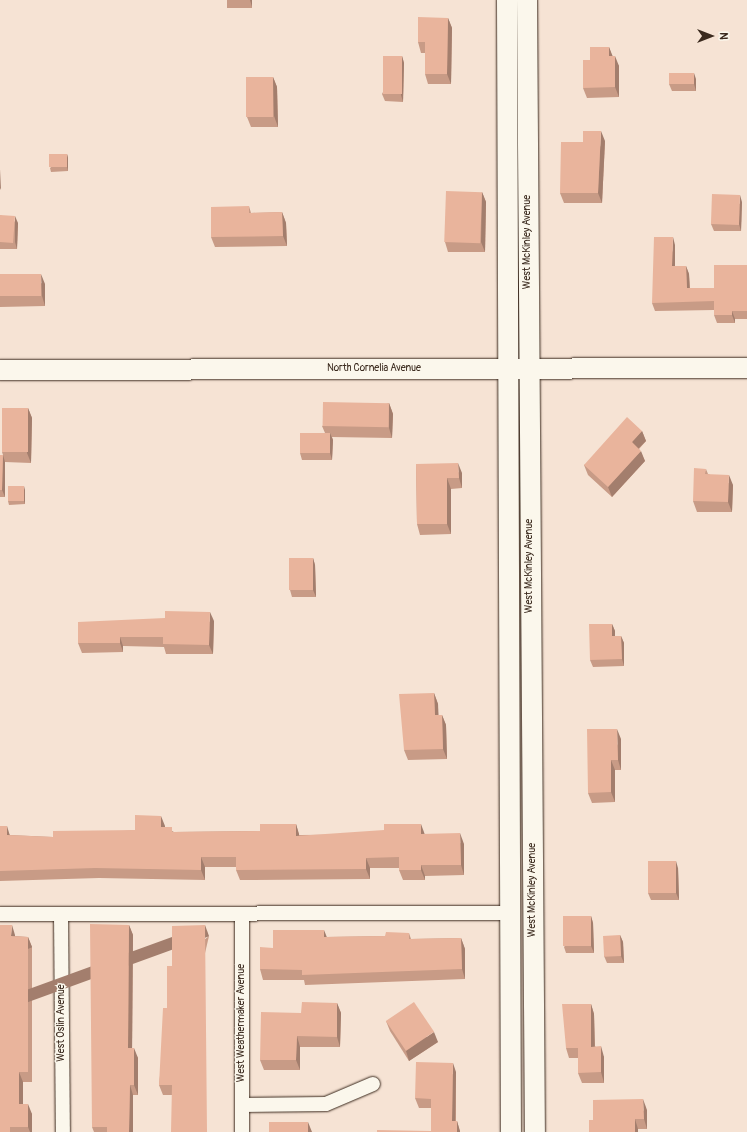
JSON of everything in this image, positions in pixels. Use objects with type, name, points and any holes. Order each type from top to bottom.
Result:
[{"type":"main road","name":"West McKinley Avenue","points":[[507,0],[519,368],[535,1132]]},
{"type":"main road","name":"West McKinley Avenue","points":[[512,1132],[510,913],[527,0]]},
{"type":"main road","name":"North Cornelia Avenue","points":[[0,370],[747,368]]},
{"type":"street","points":[[0,914],[510,913]]},
{"type":"street","name":"West Oslin Avenue","points":[[61,914],[63,1132]]},
{"type":"street","name":"West Weathermaker Avenue","points":[[242,914],[242,1132]]},
{"type":"street","points":[[242,1104],[326,1104],[373,1084]]},
{"type":"building","points":[[418,17],[448,18],[447,74],[425,74],[425,42],[418,42]]},
{"type":"building","points":[[590,47],[609,47],[609,56],[615,56],[615,87],[583,88],[583,60],[590,60]]},
{"type":"building","points":[[383,56],[402,56],[402,94],[383,94]]},
{"type":"building","points":[[669,73],[694,73],[694,84],[669,84]]},
{"type":"building","points":[[246,77],[273,77],[273,117],[246,117]]},
{"type":"building","points":[[583,131],[601,131],[598,193],[560,193],[561,142],[583,142]]},
{"type":"building","points":[[49,154],[67,154],[67,167],[49,167]]},
{"type":"building","points":[[446,191],[482,192],[480,243],[444,242]]},
{"type":"building","points":[[712,194],[740,195],[739,225],[711,224]]},
{"type":"building","points":[[249,206],[249,213],[282,212],[283,236],[211,237],[211,207]]},
{"type":"building","points":[[0,215],[15,216],[13,243],[0,242]]},
{"type":"building","points":[[654,237],[673,237],[672,266],[686,266],[687,288],[714,288],[714,265],[747,265],[747,311],[732,311],[732,315],[714,315],[714,301],[652,303]]},
{"type":"building","points":[[0,274],[41,274],[41,296],[0,296]]},
{"type":"building","points":[[323,402],[389,403],[389,427],[323,426]]},
{"type":"building","points":[[2,408],[28,408],[28,452],[2,452]]},
{"type":"building","points":[[627,417],[642,431],[632,442],[641,451],[608,487],[584,465]]},
{"type":"building","points":[[300,433],[330,433],[330,453],[300,453]]},
{"type":"building","points":[[0,455],[3,455],[2,490],[0,490]]},
{"type":"building","points":[[458,463],[459,478],[447,478],[447,524],[417,524],[416,464]]},
{"type":"building","points":[[694,468],[706,469],[705,474],[729,475],[728,502],[693,501]]},
{"type":"building","points":[[8,486],[24,486],[24,501],[8,501]]},
{"type":"building","points":[[289,558],[313,558],[313,590],[289,590]]},
{"type":"building","points":[[165,611],[210,612],[209,645],[163,644],[163,637],[120,637],[120,643],[78,643],[78,622],[165,618]]},
{"type":"building","points":[[589,624],[612,624],[612,636],[621,636],[622,659],[590,660]]},
{"type":"building","points":[[434,693],[435,715],[442,715],[443,749],[404,750],[399,694]]},
{"type":"building","points":[[587,729],[617,729],[618,760],[611,760],[611,792],[588,793]]},
{"type":"building","points":[[135,815],[161,816],[161,827],[172,827],[172,832],[260,831],[260,824],[296,824],[296,836],[384,830],[384,824],[421,824],[421,834],[460,833],[461,865],[421,865],[421,870],[399,870],[399,857],[366,858],[366,869],[236,870],[236,857],[201,857],[201,870],[95,868],[0,871],[0,826],[7,826],[7,835],[53,837],[53,831],[135,830]]},
{"type":"building","points":[[648,861],[676,861],[676,893],[648,893]]},
{"type":"building","points":[[563,916],[591,916],[591,946],[563,946]]},
{"type":"building","points":[[90,924],[129,925],[128,1048],[134,1048],[134,1085],[130,1085],[129,1132],[107,1132],[107,1127],[92,1127]]},
{"type":"building","points":[[0,925],[12,925],[11,936],[28,937],[28,1072],[19,1072],[19,1104],[28,1104],[28,1127],[10,1127],[10,1132],[0,1132]]},
{"type":"building","points":[[205,925],[207,1132],[171,1132],[172,1085],[159,1085],[163,1008],[167,1008],[167,966],[172,966],[172,926]]},
{"type":"building","points":[[273,930],[324,930],[324,937],[385,936],[386,932],[409,933],[409,939],[461,938],[462,969],[302,975],[302,970],[260,969],[260,947],[273,948]]},
{"type":"building","points":[[620,935],[621,956],[604,957],[603,936]]},
{"type":"building","points":[[302,1002],[337,1003],[337,1037],[297,1036],[296,1060],[260,1060],[261,1012],[301,1013]]},
{"type":"building","points":[[414,1002],[434,1032],[406,1051],[386,1021]]},
{"type":"building","points":[[562,1004],[591,1004],[591,1047],[601,1046],[601,1072],[578,1073],[578,1048],[566,1048]]},
{"type":"building","points":[[416,1062],[453,1063],[452,1121],[457,1121],[457,1132],[377,1132],[377,1130],[431,1131],[431,1099],[415,1098]]},
{"type":"building","points":[[643,1099],[644,1119],[635,1119],[635,1132],[589,1132],[589,1120],[593,1120],[593,1100]]},
{"type":"building","points":[[269,1122],[308,1122],[308,1132],[269,1132]]}]
